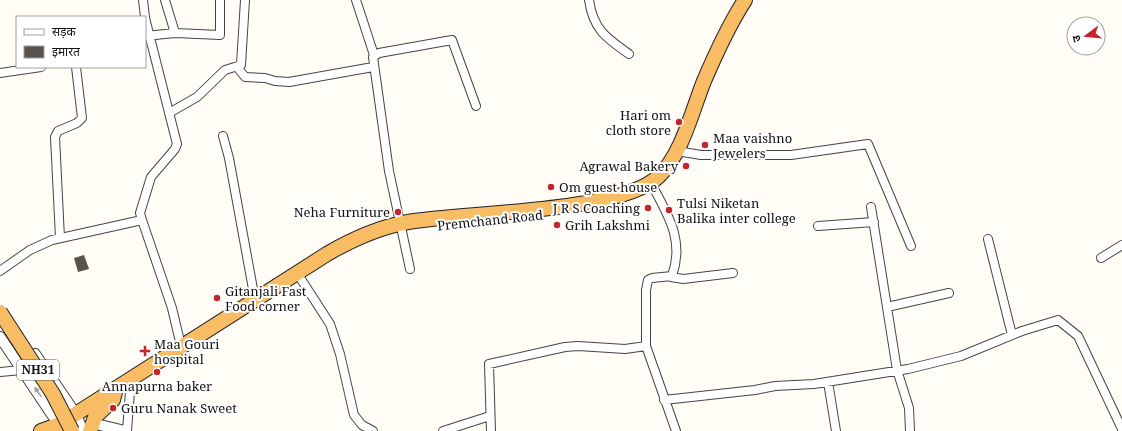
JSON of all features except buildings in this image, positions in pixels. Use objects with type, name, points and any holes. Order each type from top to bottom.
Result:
[{"type":"highway","name":"Premchand Road","points":[[653,187],[676,151],[730,23],[745,0]]},
{"type":"highway","name":"Premchand Road","points":[[41,431],[61,427],[75,413],[345,244],[432,218],[550,208],[605,200],[653,187],[672,172],[683,152],[718,66],[753,0]]},
{"type":"highway","name":"NH31","points":[[0,312],[53,394],[72,431]]},
{"type":"highway","points":[[89,428],[100,410],[113,400],[116,387]]},
{"type":"street","points":[[143,0],[145,16]]},
{"type":"street","points":[[165,0],[175,33]]},
{"type":"street","points":[[181,346],[172,308],[140,213],[151,177],[177,146],[147,36],[175,33],[220,35],[220,0]]},
{"type":"street","points":[[169,113],[197,97],[225,70],[237,67],[242,63],[245,0]]},
{"type":"street","points":[[356,0],[374,55],[372,59],[373,67],[389,171],[410,269]]},
{"type":"street","points":[[589,0],[592,13],[600,31],[629,54]]},
{"type":"street","points":[[374,55],[452,40],[476,106]]},
{"type":"street","points":[[237,67],[245,77],[265,78],[275,81],[289,82],[373,67]]},
{"type":"street","points":[[0,72],[33,68]]},
{"type":"street","points":[[60,238],[56,137],[58,131],[77,123],[82,118],[76,68]]},
{"type":"street","points":[[223,136],[230,158],[255,300]]},
{"type":"street","points":[[683,152],[701,155],[791,155],[868,144],[911,246]]},
{"type":"street","points":[[653,187],[676,236],[677,249],[673,274],[671,277]]},
{"type":"street","points":[[871,207],[897,370],[909,408],[910,431]]},
{"type":"street","points":[[0,271],[30,250],[60,238],[142,220]]},
{"type":"street","points":[[818,226],[874,222]]},
{"type":"street","points":[[988,239],[1012,335]]},
{"type":"street","points":[[1101,258],[1122,245]]},
{"type":"street","points":[[297,273],[330,324],[340,354],[354,415],[362,425],[373,431]]},
{"type":"street","points":[[676,431],[646,346],[646,290],[648,280],[652,278],[671,277],[683,279],[734,273]]},
{"type":"street","points":[[887,306],[949,293]]},
{"type":"street","points":[[0,303],[75,413],[89,428],[126,431],[131,378]]},
{"type":"street","points":[[664,400],[755,390],[775,386],[814,384],[897,370],[908,370],[961,356],[1012,335],[1058,320],[1078,336],[1122,429]]},
{"type":"street","points":[[0,337],[61,427]]},
{"type":"street","points":[[491,431],[488,367],[491,363],[565,347],[578,346],[625,349],[646,346]]},
{"type":"street","points":[[0,372],[22,370]]},
{"type":"street","points":[[828,382],[836,431]]},
{"type":"street","points":[[443,431],[490,416]]},
{"type":"place","name":"Hari om cloth store","points":[[679,122]]},
{"type":"place","name":"Maa vaishno Jewelers","points":[[705,145]]},
{"type":"place","name":"Agrawal Bakery","points":[[686,166]]},
{"type":"place","name":"Om guest house","points":[[551,187]]},
{"type":"place","name":"J R S Coaching","points":[[648,208]]},
{"type":"place","name":"Tulsi Niketan Balika inter college","points":[[669,210]]},
{"type":"place","name":"Neha Furniture","points":[[398,212]]},
{"type":"place","name":"Grih Lakshmi","points":[[557,225]]},
{"type":"place","name":"Gitanjali Fast Food corner","points":[[217,298]]},
{"type":"place","name":"Maa Gouri hospital","points":[[145,351]]},
{"type":"place","name":"Annapurna baker","points":[[157,372]]},
{"type":"place","name":"Guru Nanak Sweet","points":[[113,408]]}]
